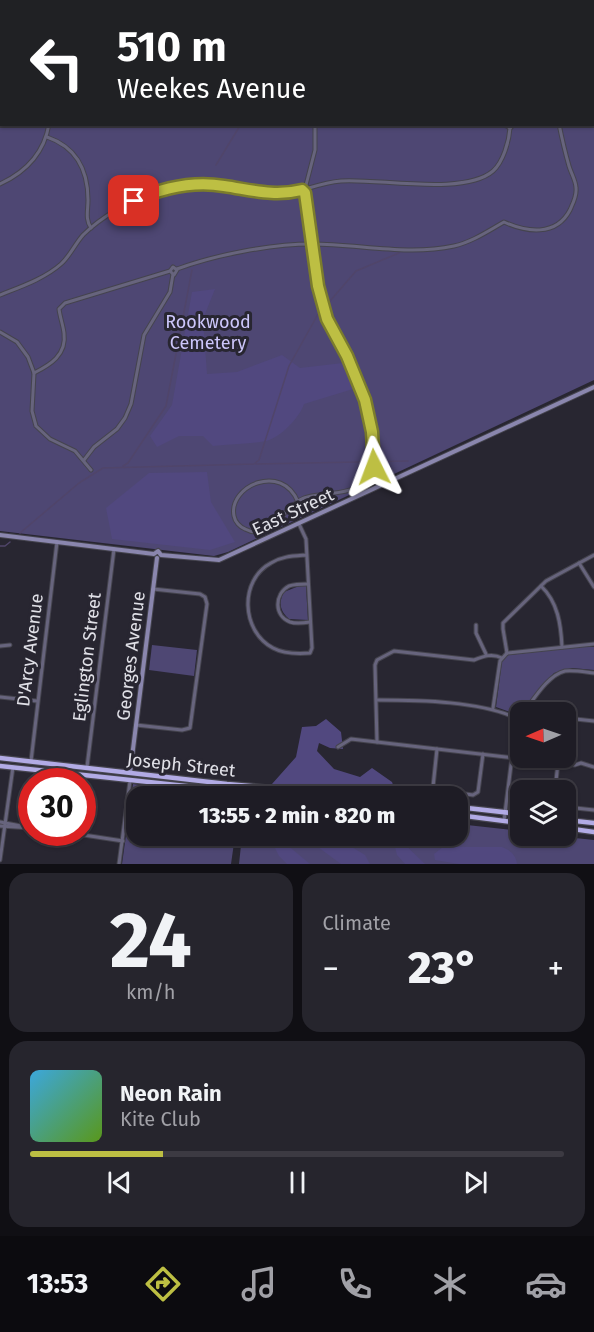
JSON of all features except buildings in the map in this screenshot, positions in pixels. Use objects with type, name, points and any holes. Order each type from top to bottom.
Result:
[{"type":"highway","name":"Joseph Street","points":[[0,758],[260,786]]},
{"type":"highway","name":"Joseph Street","points":[[0,766],[180,786]]},
{"type":"highway","name":"Georges Avenue","points":[[130,773],[130,781]]},
{"type":"highway","points":[[468,808],[510,813]]},
{"type":"highway","points":[[468,816],[510,822]]},
{"type":"highway","points":[[576,821],[594,823]]},
{"type":"highway","points":[[576,829],[594,832]]},
{"type":"main road","name":"East Street","points":[[0,536],[157,556],[219,560],[594,387]]},
{"type":"main road","name":"Georges Avenue","points":[[130,773],[157,556]]},
{"type":"street","points":[[0,184],[15,177],[28,167],[38,154],[48,126]]},
{"type":"street","points":[[0,295],[53,270],[61,264],[91,228],[134,201],[174,187],[209,184],[270,194],[309,192],[315,150],[315,126]]},
{"type":"street","points":[[506,126],[510,128]]},
{"type":"street","points":[[298,502],[285,483],[274,480],[260,482],[242,492],[235,502],[234,516],[240,527],[252,533],[264,531],[298,502],[312,496],[341,493],[364,484],[370,478],[374,465],[365,400],[323,305],[303,187],[340,181],[431,184],[479,178],[491,172],[500,162],[512,126]]},
{"type":"street","points":[[84,460],[94,447],[117,429],[131,404],[144,335],[170,292],[172,267],[177,269],[249,251],[313,244],[421,250],[456,246],[504,222],[522,230],[554,226],[566,217],[574,201],[577,186],[559,126]]},
{"type":"street","points":[[46,136],[68,147],[80,164],[86,182],[87,220],[91,228]]},
{"type":"street","points":[[34,373],[58,357],[64,347],[64,333],[59,309],[65,303],[171,273]]},
{"type":"street","points":[[0,332],[17,342],[34,373],[32,411],[36,426],[50,438],[75,451],[91,470]]},
{"type":"street","points":[[299,524],[306,539],[307,555],[310,622],[312,648],[310,653],[287,653],[273,648],[260,638],[253,628],[248,613],[248,597],[251,583],[259,571],[270,562],[286,556],[307,555]]},
{"type":"street","name":"D'Arcy Avenue","points":[[31,761],[57,542]]},
{"type":"street","name":"Eglington Street","points":[[87,767],[114,549]]},
{"type":"street","points":[[507,653],[502,629],[504,623],[552,577],[594,555]]},
{"type":"street","points":[[579,563],[594,587]]},
{"type":"street","points":[[308,584],[296,584],[285,588],[277,602],[278,609],[285,619],[291,622],[310,622]]},
{"type":"street","points":[[541,586],[547,591],[560,618],[562,647]]},
{"type":"street","points":[[136,725],[184,730],[190,728],[206,614],[207,602],[203,595],[153,589]]},
{"type":"street","points":[[476,625],[476,633],[486,655]]},
{"type":"street","points":[[493,709],[500,661],[507,653],[594,644]]},
{"type":"street","points":[[0,646],[10,645]]},
{"type":"street","points":[[377,742],[376,660],[394,651],[474,660],[486,655],[497,655],[502,658]]},
{"type":"street","points":[[533,702],[559,674],[571,671],[594,673]]},
{"type":"street","points":[[0,697],[38,701]]},
{"type":"street","points":[[376,700],[408,700],[493,709],[510,715]]},
{"type":"street","points":[[576,719],[594,721]]},
{"type":"street","points":[[338,747],[351,739],[510,757]]},
{"type":"street","points":[[437,749],[433,787],[435,790],[473,795],[478,792],[483,754]]},
{"type":"street","points":[[576,764],[594,767]]},
{"type":"street","points":[[0,860],[2,824],[13,767]]},
{"type":"street","points":[[504,821],[511,768]]},
{"type":"street","name":"Georges Avenue","points":[[119,864],[130,781]]},
{"type":"street","points":[[576,808],[594,810]]},
{"type":"street","points":[[2,824],[18,826]]},
{"type":"street","points":[[96,837],[123,841]]},
{"type":"green space","name":"Rookwood Cemetery","points":[[0,126],[594,126],[594,380],[228,552],[214,556],[0,531]]},
{"type":"green space","points":[[299,586],[306,586],[308,620],[289,619],[281,607],[284,592]]},
{"type":"green space","points":[[152,645],[197,650],[194,676],[149,670]]},
{"type":"green space","points":[[594,647],[594,670],[572,668],[554,673],[529,702],[510,702],[510,712],[496,707],[502,661],[508,655]]},
{"type":"green space","points":[[468,825],[510,830],[510,846],[576,846],[576,838],[594,840],[594,864],[239,864],[241,846],[468,846]]},
{"type":"green space","points":[[126,835],[126,846],[234,846],[231,864],[122,864]]},
{"type":"shaded area","points":[[215,289],[203,319],[207,374],[237,372],[282,355],[300,368],[343,363],[353,389],[304,404],[289,426],[277,436],[266,441],[213,446],[203,436],[179,436],[157,447],[150,436],[172,405],[192,292]]},
{"type":"shaded area","points":[[207,472],[211,502],[235,542],[210,550],[112,539],[106,508],[149,473]]},
{"type":"shaded area","points":[[326,719],[341,732],[343,749],[330,748],[319,743],[317,751],[334,769],[360,777],[372,768],[392,782],[393,786],[272,784],[296,757],[302,727],[316,726]]},
{"type":"shaded area","points":[[274,846],[288,846],[310,864],[287,864],[279,856]]},
{"type":"shaded area","points":[[317,846],[350,846],[365,855],[370,864],[341,864]]},
{"type":"shaded area","points":[[395,846],[406,846],[425,864],[405,864],[397,855]]},
{"type":"shaded area","points":[[443,847],[502,847],[512,853],[517,864],[459,864],[435,860],[434,854]]},
{"type":"waterway","points":[[216,165],[240,126]]},
{"type":"waterway","points":[[20,533],[79,483],[103,468],[254,464],[259,460],[289,366],[317,316],[356,271],[399,253]]},
{"type":"waterway","points":[[123,466],[128,463],[166,406],[192,270]]},
{"type":"waterway","points":[[256,464],[408,461]]},
{"type":"waterway","points":[[0,546],[5,546],[10,542]]},
{"type":"route","points":[[134,201],[164,189],[198,184],[225,186],[264,194],[282,194],[302,190],[305,193],[318,286],[327,319],[347,356],[365,400],[372,432],[374,467]]}]
